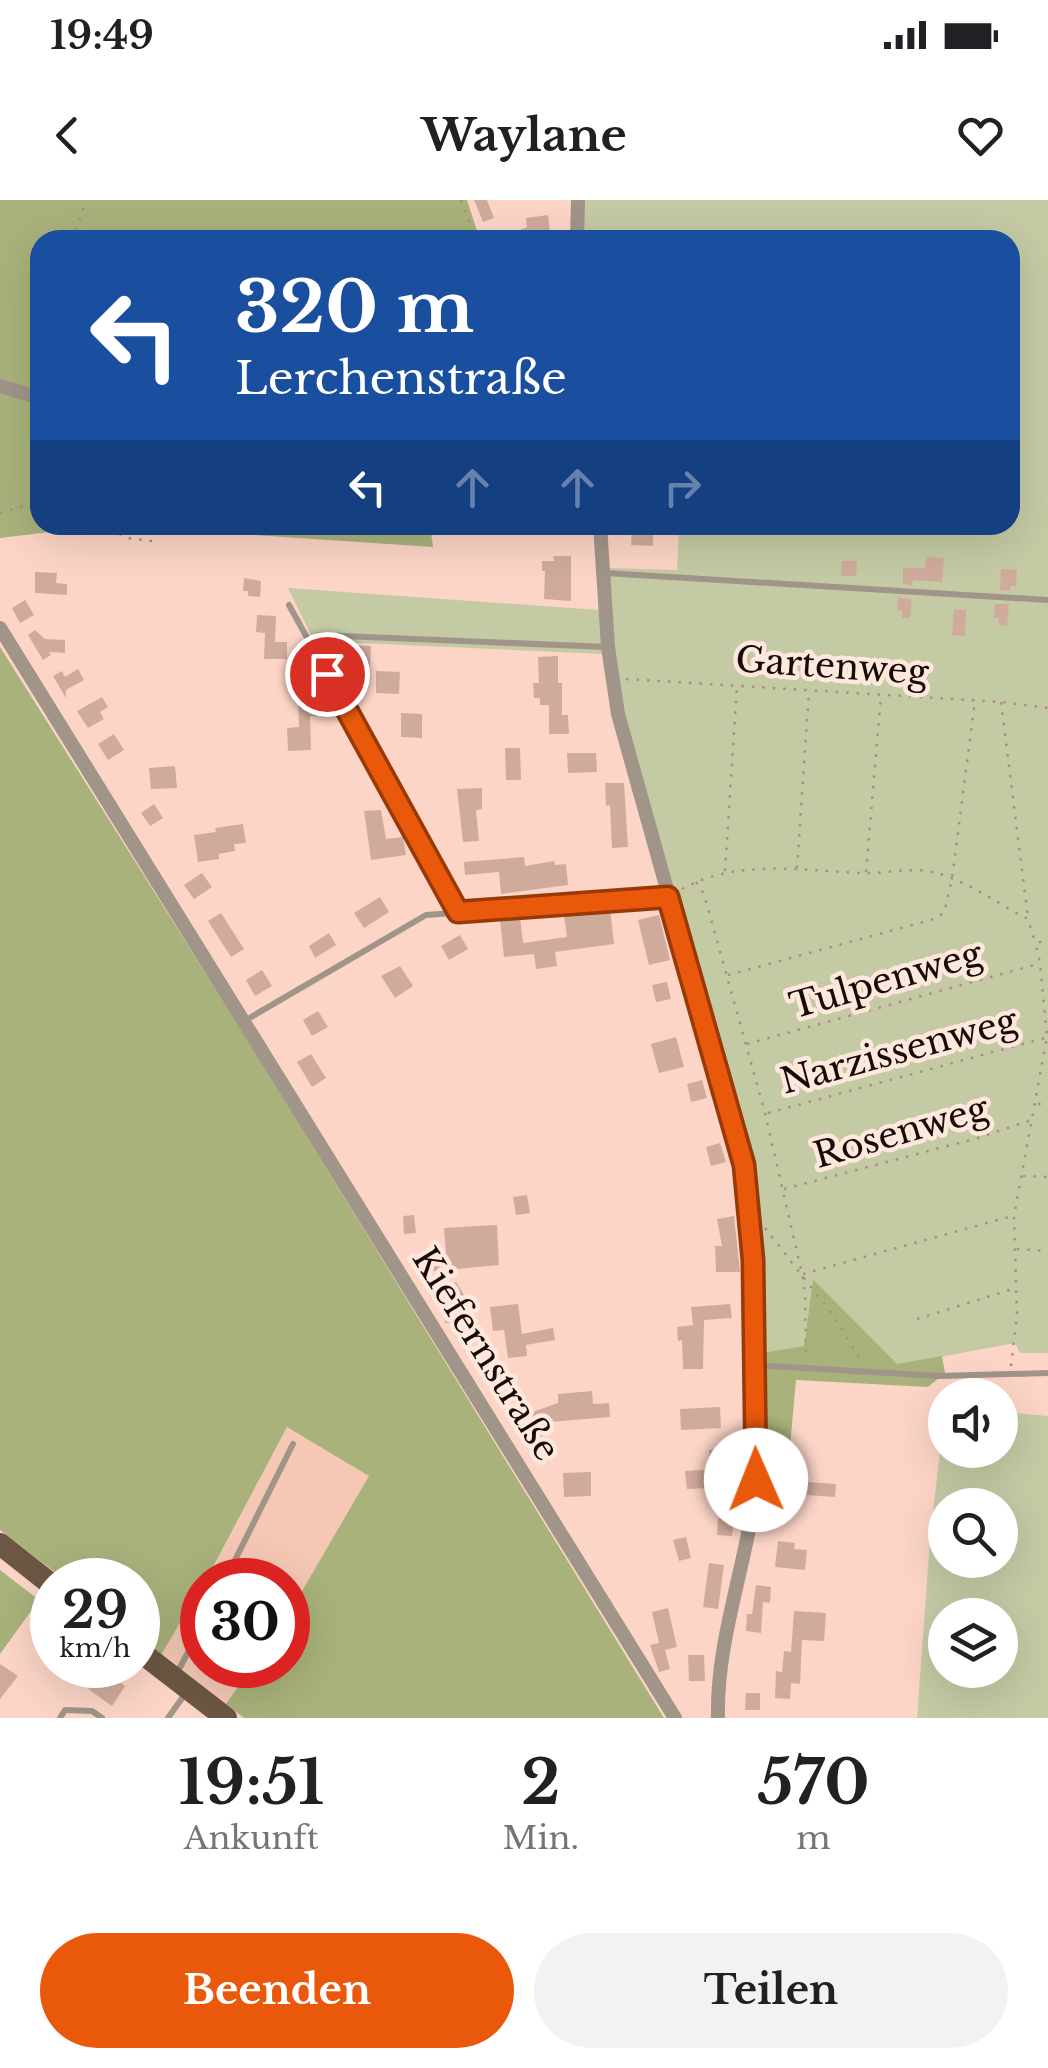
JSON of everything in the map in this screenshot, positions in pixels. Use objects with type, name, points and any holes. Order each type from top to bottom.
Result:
[{"type":"main road","points":[[0,1544],[30,1568]]},
{"type":"main road","points":[[160,1667],[180,1682]]},
{"type":"main road","points":[[187,1688],[226,1718]]},
{"type":"street","points":[[577,230],[578,200]]},
{"type":"street","points":[[0,386],[30,395]]},
{"type":"street","points":[[601,535],[608,647],[618,714],[744,1165],[750,1213],[753,1511],[719,1673],[718,1718]]},
{"type":"street","name":"Kiefernstraße","points":[[0,628],[675,1718]]},
{"type":"lane","points":[[604,573],[1048,600]]},
{"type":"lane","points":[[289,605],[458,912]]},
{"type":"lane","points":[[319,635],[608,647]]},
{"type":"lane","points":[[245,1021],[426,915],[668,897]]},
{"type":"lane","points":[[754,1365],[939,1376],[1048,1373]]},
{"type":"lane","points":[[236,1558],[293,1444]]},
{"type":"lane","points":[[168,1718],[180,1688]]},
{"type":"lane","points":[[60,1718],[65,1710],[78,1710],[92,1711],[102,1718]]},
{"type":"path","points":[[77,230],[86,200]]},
{"type":"path","points":[[462,200],[472,230]]},
{"type":"path","points":[[0,513],[30,504]]},
{"type":"path","points":[[122,535],[152,541]]},
{"type":"path","name":"Gartenweg","points":[[612,678],[1048,708]]},
{"type":"path","points":[[726,873],[737,685]]},
{"type":"path","points":[[797,870],[809,689]]},
{"type":"path","points":[[866,873],[881,694]]},
{"type":"path","points":[[726,975],[932,920],[944,913],[952,879],[975,700]]},
{"type":"path","points":[[1001,702],[1028,919],[1040,963],[1047,1029],[1014,1216],[1016,1343],[1009,1375]]},
{"type":"path","points":[[668,897],[696,882],[758,868],[866,873],[930,871],[1028,919]]},
{"type":"path","points":[[696,882],[704,894],[765,1113],[802,1274],[806,1368]]},
{"type":"path","points":[[1034,942],[1048,942]]},
{"type":"path","name":"Tulpenweg","points":[[746,1044],[1040,963]]},
{"type":"path","name":"Narzissenweg","points":[[765,1113],[1046,1038]]},
{"type":"path","points":[[1036,1104],[1048,1104]]},
{"type":"path","name":"Rosenweg","points":[[782,1189],[978,1138],[1033,1119]]},
{"type":"path","points":[[1022,1176],[1048,1177]]},
{"type":"path","points":[[750,1213],[778,1240],[836,1318],[860,1355],[866,1372]]},
{"type":"path","points":[[802,1274],[1014,1216]]},
{"type":"path","points":[[1016,1250],[1048,1250]]},
{"type":"path","points":[[917,1319],[1016,1288]]},
{"type":"shaded area","points":[[287,1427],[370,1476],[310,1578],[310,1558],[218,1558]]},
{"type":"shaded area","points":[[180,1623],[180,1669],[161,1655]]},
{"type":"shaded area","points":[[205,1688],[237,1688],[226,1704]]},
{"type":"green space","points":[[0,200],[467,200],[477,230],[30,230],[30,534],[0,538]]},
{"type":"green space","points":[[583,200],[1048,200],[1048,1353],[1020,1353],[1015,1343],[897,1365],[813,1279],[804,1346],[761,1353],[757,1228],[748,1166],[624,716],[614,673],[606,568],[677,570],[679,535],[1020,535],[1020,230],[584,230]]},
{"type":"green space","points":[[256,535],[431,535],[433,547]]},
{"type":"green space","points":[[288,588],[599,610],[603,654],[314,641]]},
{"type":"green space","points":[[0,647],[240,1028],[664,1718],[244,1718],[226,1704],[237,1688],[310,1688],[310,1577],[369,1476],[287,1427],[218,1558],[180,1558],[180,1623],[161,1655],[160,1558],[36,1558],[0,1530]]},
{"type":"green space","points":[[813,1279],[897,1364],[942,1356],[945,1373],[939,1378],[928,1378],[928,1387],[796,1380],[789,1457],[762,1456],[761,1353],[804,1346]]},
{"type":"green space","points":[[1018,1414],[1048,1416],[1048,1718],[917,1718],[928,1567],[928,1578],[1018,1578],[1018,1488],[936,1488],[938,1468],[1018,1468]]},
{"type":"green space","points":[[0,1570],[30,1593],[30,1612],[0,1654]]},
{"type":"building","points":[[474,200],[487,200],[494,218],[483,222]]},
{"type":"building","points":[[548,215],[550,230],[520,230],[527,227],[526,218]]},
{"type":"building","points":[[632,535],[653,535],[653,546],[631,545]]},
{"type":"building","points":[[553,556],[571,556],[571,601],[544,599],[542,561],[554,561]]},
{"type":"building","points":[[926,557],[944,558],[942,582],[913,580],[912,585],[903,584],[903,568],[925,568]]},
{"type":"building","points":[[842,561],[857,561],[856,576],[841,576]]},
{"type":"building","points":[[1001,569],[1017,570],[1016,586],[1010,586],[1010,591],[1000,590]]},
{"type":"building","points":[[35,572],[57,573],[56,583],[67,584],[67,595],[35,593]]},
{"type":"building","points":[[244,578],[261,581],[260,597],[248,596],[248,591],[243,591]]},
{"type":"building","points":[[898,598],[912,599],[910,618],[902,618],[902,611],[897,610]]},
{"type":"building","points":[[25,600],[34,615],[20,623],[12,608]]},
{"type":"building","points":[[995,604],[1009,604],[1007,626],[999,625],[999,618],[994,618]]},
{"type":"building","points":[[954,609],[966,610],[965,636],[952,635]]},
{"type":"building","points":[[257,615],[276,616],[275,642],[287,642],[287,659],[264,659],[265,633],[256,632]]},
{"type":"building","points":[[35,630],[45,639],[65,640],[65,653],[49,652],[51,655],[43,660],[28,635]]},
{"type":"building","points":[[343,645],[371,646],[370,667],[343,666]]},
{"type":"building","points":[[558,656],[562,715],[568,715],[569,734],[549,734],[549,705],[540,705],[540,698],[534,698],[533,683],[539,683],[538,657]]},
{"type":"building","points":[[78,669],[84,680],[66,690],[66,698],[53,676],[62,671],[65,677]]},
{"type":"building","points":[[376,671],[400,672],[399,694],[376,693]]},
{"type":"building","points":[[102,697],[108,707],[100,712],[104,719],[88,728],[77,711]]},
{"type":"building","points":[[318,697],[320,716],[310,716],[311,750],[288,751],[287,728],[299,727],[298,698]]},
{"type":"building","points":[[401,713],[422,714],[422,738],[401,737]]},
{"type":"building","points":[[114,734],[124,750],[108,760],[98,744]]},
{"type":"building","points":[[505,748],[520,748],[521,780],[506,780]]},
{"type":"building","points":[[567,753],[596,753],[597,772],[568,773]]},
{"type":"building","points":[[175,766],[177,788],[151,789],[149,768]]},
{"type":"building","points":[[605,783],[624,783],[628,847],[612,848]]},
{"type":"building","points":[[482,788],[482,809],[476,810],[479,841],[463,842],[457,789]]},
{"type":"building","points":[[154,804],[163,818],[150,826],[141,813]]},
{"type":"building","points":[[381,810],[386,839],[403,837],[406,855],[371,860],[364,811]]},
{"type":"building","points":[[243,824],[246,843],[234,844],[235,851],[219,854],[219,859],[198,862],[194,835]]},
{"type":"building","points":[[524,857],[525,866],[554,861],[555,865],[566,864],[568,885],[501,894],[499,872],[465,875],[464,862]]},
{"type":"building","points":[[202,873],[212,887],[194,899],[184,885]]},
{"type":"building","points":[[380,897],[389,912],[364,928],[354,913]]},
{"type":"building","points":[[610,909],[614,944],[555,952],[557,966],[536,969],[534,954],[504,957],[500,920],[520,918],[523,943],[567,937],[564,915]]},
{"type":"building","points":[[221,913],[244,949],[231,957],[208,921]]},
{"type":"building","points":[[659,915],[670,960],[649,965],[638,920]]},
{"type":"building","points":[[329,933],[336,945],[315,958],[309,946]]},
{"type":"building","points":[[460,935],[468,949],[449,960],[441,946]]},
{"type":"building","points":[[400,966],[413,986],[395,998],[381,976]]},
{"type":"building","points":[[262,970],[272,986],[255,996],[246,980]]},
{"type":"building","points":[[667,982],[671,999],[656,1002],[652,985]]},
{"type":"building","points":[[318,1011],[328,1027],[312,1036],[303,1020]]},
{"type":"building","points":[[676,1037],[684,1067],[659,1073],[651,1044]]},
{"type":"building","points":[[311,1054],[326,1078],[312,1087],[297,1062]]},
{"type":"building","points":[[702,1080],[707,1098],[691,1102],[687,1084]]},
{"type":"building","points":[[720,1143],[726,1162],[711,1166],[706,1147]]},
{"type":"building","points":[[527,1195],[530,1213],[516,1215],[513,1197]]},
{"type":"building","points":[[414,1215],[416,1233],[404,1234],[403,1216]]},
{"type":"building","points":[[734,1216],[740,1272],[716,1272],[715,1246],[722,1246],[717,1219]]},
{"type":"building","points":[[497,1225],[499,1265],[423,1272],[422,1255],[446,1253],[444,1228]]},
{"type":"building","points":[[456,1282],[464,1295],[457,1299],[461,1331],[455,1322],[445,1323],[444,1313],[449,1312],[438,1293]]},
{"type":"building","points":[[518,1304],[522,1334],[553,1328],[555,1340],[526,1345],[527,1356],[508,1358],[504,1330],[493,1331],[490,1307]]},
{"type":"building","points":[[730,1304],[732,1318],[704,1320],[703,1369],[683,1369],[682,1340],[678,1341],[677,1327],[693,1325],[691,1307]]},
{"type":"building","points":[[592,1391],[593,1404],[609,1403],[610,1417],[549,1422],[551,1427],[541,1431],[543,1436],[525,1442],[516,1418],[558,1403],[558,1394]]},
{"type":"building","points":[[720,1407],[721,1428],[681,1430],[680,1409]]},
{"type":"building","points":[[742,1448],[742,1462],[710,1464],[709,1450]]},
{"type":"building","points":[[705,1470],[707,1488],[687,1489],[685,1471]]},
{"type":"building","points":[[591,1472],[591,1496],[564,1497],[563,1473]]},
{"type":"building","points":[[807,1482],[836,1484],[835,1497],[806,1495]]},
{"type":"building","points":[[718,1518],[734,1519],[732,1536],[717,1535]]},
{"type":"building","points":[[686,1537],[691,1558],[679,1561],[673,1540]]},
{"type":"building","points":[[778,1541],[795,1543],[794,1549],[807,1550],[805,1570],[775,1567]]},
{"type":"building","points":[[709,1563],[724,1565],[718,1609],[703,1607]]},
{"type":"building","points":[[756,1585],[771,1587],[770,1603],[763,1602],[761,1633],[746,1631]]},
{"type":"building","points":[[668,1608],[677,1647],[665,1650],[670,1669],[659,1672],[650,1645],[659,1643],[652,1612]]},
{"type":"building","points":[[794,1611],[826,1613],[824,1641],[802,1640],[800,1684],[791,1683],[790,1699],[775,1698],[776,1671],[782,1672],[784,1651],[791,1652]]},
{"type":"building","points":[[688,1655],[704,1655],[705,1681],[689,1681]]},
{"type":"building","points":[[0,1664],[18,1676],[0,1699]]},
{"type":"building","points":[[89,1688],[124,1688],[112,1706]]},
{"type":"building","points":[[746,1693],[760,1693],[760,1710],[745,1710]]},
{"type":"route","points":[[327,674],[458,912],[668,897],[744,1165],[753,1260],[756,1480]]}]
